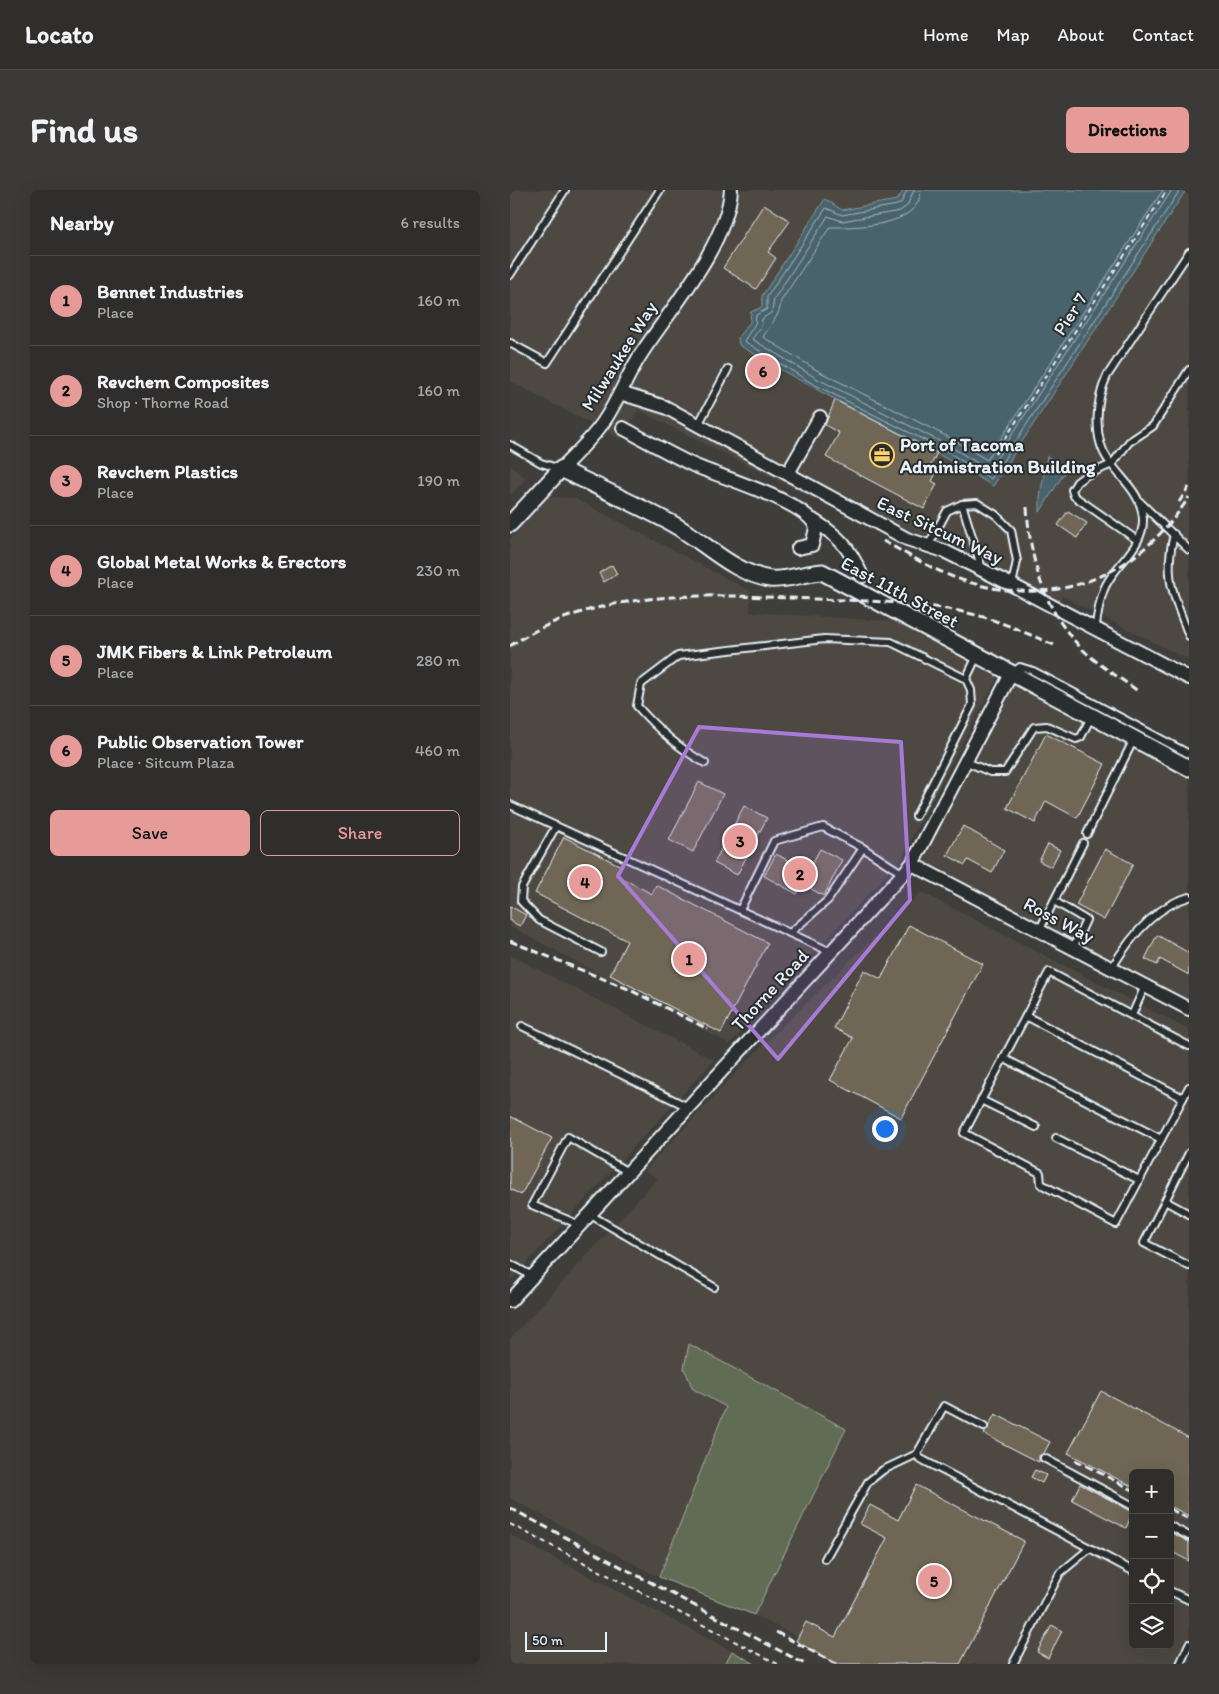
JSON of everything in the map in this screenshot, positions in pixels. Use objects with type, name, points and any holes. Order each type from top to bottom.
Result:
[{"type":"street","name":"Milwaukee Way","points":[[510,524],[604,422],[627,376],[690,283],[724,226],[730,207],[731,190]]},
{"type":"street","name":"East Sitcum Way","points":[[620,393],[665,407],[906,539],[944,551],[1189,678]]},
{"type":"street","points":[[788,473],[820,417]]},
{"type":"street","name":"East 11th Street","points":[[623,428],[692,465],[784,502],[836,534],[851,551],[862,576]]},
{"type":"street","name":"East 11th Street","points":[[561,469],[672,524],[749,572],[776,580],[806,573],[822,572],[1189,768]]},
{"type":"street","points":[[798,548],[812,545],[816,528],[813,520]]},
{"type":"street","name":"Thorne Road","points":[[510,1301],[908,869],[1011,674]]},
{"type":"street","name":"Ross Way","points":[[908,869],[1039,931],[1189,1009]]},
{"type":"lane","points":[[510,275],[565,190]]},
{"type":"lane","points":[[510,344],[547,363],[660,190]]},
{"type":"lane","points":[[1189,252],[1107,376],[1100,393],[1100,436],[1103,450],[1112,464],[1128,482],[1140,502],[1189,550]]},
{"type":"lane","points":[[698,425],[728,368]]},
{"type":"lane","points":[[1137,540],[1074,496],[1072,490],[1077,482],[1091,472],[1112,464],[1129,442],[1152,426],[1189,370]]},
{"type":"lane","points":[[510,445],[541,463],[561,469]]},
{"type":"lane","points":[[1095,630],[1105,585],[1142,531],[1143,518],[1140,502]]},
{"type":"lane","points":[[928,546],[947,511],[962,504],[977,503],[996,515],[1011,530],[1018,561],[1012,585]]},
{"type":"lane","points":[[962,504],[982,570]]},
{"type":"lane","points":[[1174,534],[1168,571],[1175,600],[1189,636]]},
{"type":"lane","points":[[706,763],[680,749],[657,730],[637,706],[641,684],[678,656],[824,639],[891,642],[966,680],[971,690],[972,704],[916,816]]},
{"type":"lane","points":[[966,680],[977,656]]},
{"type":"lane","points":[[1011,674],[1020,666],[1033,670],[1189,754]]},
{"type":"lane","points":[[966,762],[990,772],[1005,772],[1034,727],[1047,726],[1076,739],[1081,736],[1092,716]]},
{"type":"lane","points":[[1087,834],[1134,738]]},
{"type":"lane","points":[[510,805],[831,952]]},
{"type":"lane","points":[[556,826],[522,887],[521,901],[539,920],[601,952]]},
{"type":"lane","points":[[740,910],[774,841],[823,827],[908,869]]},
{"type":"lane","points":[[1039,931],[1083,843]]},
{"type":"lane","points":[[790,933],[828,900],[863,848]]},
{"type":"lane","points":[[1111,969],[1134,935],[1153,917],[1172,902],[1189,897]]},
{"type":"lane","points":[[1054,901],[1086,920],[1073,948]]},
{"type":"lane","points":[[1189,1046],[1049,972],[964,1133],[1040,1173],[1041,1184],[1116,1224],[1189,1087]]},
{"type":"lane","points":[[1132,1015],[1145,986]]},
{"type":"lane","points":[[1026,1016],[1183,1098]]},
{"type":"lane","points":[[522,1026],[688,1107]]},
{"type":"lane","points":[[1003,1058],[1161,1139]]},
{"type":"lane","points":[[981,1100],[1036,1127]]},
{"type":"lane","points":[[580,1225],[532,1206],[568,1137],[628,1172]]},
{"type":"lane","points":[[1056,1138],[1139,1180]]},
{"type":"lane","points":[[1188,1157],[1144,1243],[1189,1266]]},
{"type":"lane","points":[[1165,1201],[1189,1214]]},
{"type":"lane","points":[[589,1214],[714,1287]]},
{"type":"lane","points":[[510,1264],[532,1276]]},
{"type":"lane","points":[[825,1559],[868,1482],[883,1470],[917,1454],[944,1406],[984,1427]]},
{"type":"lane","points":[[917,1454],[920,1458],[1129,1569]]},
{"type":"lane","points":[[1044,1458],[1129,1504]]},
{"type":"lane","points":[[1174,1528],[1189,1536]]},
{"type":"lane","points":[[1013,1664],[1060,1573],[1089,1549]]},
{"type":"lane","points":[[1174,1592],[1189,1600]]},
{"type":"lane","points":[[1180,1664],[1189,1644]]},
{"type":"path","name":"Pier 7","points":[[995,454],[1167,190]]},
{"type":"path","points":[[510,1524],[778,1664]]},
{"type":"highlighted area","points":[[699,727],[901,742],[910,900],[778,1059],[618,876]]},
{"type":"shaded area","points":[[510,190],[904,190],[897,200],[842,210],[825,199],[762,296],[762,307],[738,337],[774,367],[946,457],[993,486],[1186,190],[1189,190],[1189,660],[1062,596],[1054,615],[941,557],[920,552],[638,410],[620,439],[510,381]]},
{"type":"shaded area","points":[[510,465],[526,479],[510,496]]},
{"type":"shaded area","points":[[548,497],[574,498],[750,591],[750,612],[900,622],[1000,673],[900,860],[730,1044],[510,926],[510,539]]},
{"type":"shaded area","points":[[1012,679],[1189,770],[1189,1005],[917,865]]},
{"type":"shaded area","points":[[921,892],[1189,1030],[1189,1664],[852,1664],[754,1615],[846,1430],[726,1407],[659,1577],[510,1498],[510,1339],[658,1178],[644,1171],[753,1055]]},
{"type":"shaded area","points":[[510,955],[714,1060],[510,1281]]},
{"type":"shaded area","points":[[510,1535],[732,1651],[725,1664],[510,1664]]},
{"type":"green space","points":[[689,1344],[846,1429],[754,1615],[659,1577],[726,1407],[693,1389],[684,1368]]},
{"type":"green space","points":[[732,1651],[755,1664],[725,1664]]},
{"type":"water","points":[[904,190],[1186,190],[993,486],[962,467],[802,382],[739,345],[738,337],[750,322],[751,312],[762,307],[762,296],[825,199],[842,210],[897,200]]},
{"type":"water","points":[[1047,456],[1066,470],[1040,512],[1040,497]]},
{"type":"building","points":[[764,204],[790,221],[768,252],[776,258],[756,289],[723,268]]},
{"type":"building","points":[[761,359],[774,367],[764,383],[751,375]]},
{"type":"building","name":"Port of Tacoma Administration Building","points":[[835,400],[937,453],[929,469],[936,473],[932,481],[937,484],[924,509],[826,457],[839,433],[825,425]]},
{"type":"building","points":[[1068,511],[1087,523],[1077,538],[1058,525]]},
{"type":"building","points":[[612,565],[617,574],[604,582],[599,573]]},
{"type":"building","points":[[1046,734],[1105,764],[1077,818],[1046,801],[1035,823],[1007,808]]},
{"type":"building","points":[[699,782],[723,794],[693,852],[669,840]]},
{"type":"building","points":[[744,806],[767,818],[737,875],[714,863]]},
{"type":"building","points":[[963,826],[1004,850],[992,873],[968,860],[965,865],[947,855]]},
{"type":"building","points":[[564,837],[621,866],[616,875],[652,894],[656,885],[768,943],[721,1033],[610,975],[627,941],[535,893]]},
{"type":"building","points":[[1048,844],[1060,850],[1051,867],[1039,861]]},
{"type":"building","points":[[820,849],[842,860],[824,896],[802,884],[797,894],[764,876],[776,854],[808,871]]},
{"type":"building","points":[[1105,849],[1133,864],[1104,920],[1076,905]]},
{"type":"building","points":[[510,906],[526,915],[520,926],[510,921]]},
{"type":"building","points":[[909,925],[983,964],[901,1118],[830,1080],[853,1038],[834,1028],[864,970],[881,979]]},
{"type":"building","points":[[1157,935],[1189,953],[1189,975],[1160,959],[1157,965],[1145,959]]},
{"type":"building","points":[[510,1116],[552,1138],[521,1195],[510,1189]]},
{"type":"building","points":[[1101,1391],[1189,1438],[1189,1516],[1174,1508],[1174,1469],[1129,1469],[1129,1485],[1068,1453]]},
{"type":"building","points":[[995,1414],[1050,1442],[1044,1453],[1039,1456],[1039,1462],[984,1434]]},
{"type":"building","points":[[1035,1470],[1046,1475],[1042,1483],[1031,1477]]},
{"type":"building","points":[[1080,1484],[1129,1510],[1129,1521],[1126,1528],[1072,1500]]},
{"type":"building","points":[[916,1485],[1024,1541],[960,1664],[836,1664],[796,1641],[806,1622],[835,1637],[887,1538],[860,1524],[870,1505],[898,1520]]},
{"type":"building","points":[[1174,1534],[1189,1542],[1189,1561],[1174,1553]]},
{"type":"building","points":[[1052,1625],[1062,1631],[1048,1658],[1037,1652]]},
{"type":"railway","points":[[1179,502],[1189,487]]},
{"type":"railway","points":[[883,541],[933,568],[965,581],[999,589],[1032,591],[1063,588],[1092,579],[1120,566],[1145,548],[1169,524],[1189,497]]},
{"type":"railway","points":[[1027,507],[1032,551],[1045,592],[1054,612],[1080,647],[1097,662],[1138,691]]},
{"type":"railway","points":[[510,646],[545,626],[581,612],[619,603],[657,598],[697,596],[856,601],[936,607],[986,618],[1054,645]]},
{"type":"railway","points":[[510,941],[626,988],[708,1029]]},
{"type":"railway","points":[[1075,1460],[1129,1488]]},
{"type":"railway","points":[[510,1508],[805,1664]]},
{"type":"railway","points":[[1174,1511],[1189,1519]]},
{"type":"railway","points":[[776,1632],[836,1664]]},
{"type":"place","name":"Public Observation Tower","points":[[763,371]]},
{"type":"place","name":"Port of Tacoma Administration Building","points":[[882,455]]},
{"type":"place","name":"Revchem Plastics","points":[[740,841]]},
{"type":"place","name":"Revchem Composites","points":[[800,874]]},
{"type":"place","name":"Global Metal Works & Erectors","points":[[585,882]]},
{"type":"place","name":"Bennet Industries","points":[[689,959]]},
{"type":"place","name":"JMK Fibers & Link Petroleum","points":[[934,1581]]}]
